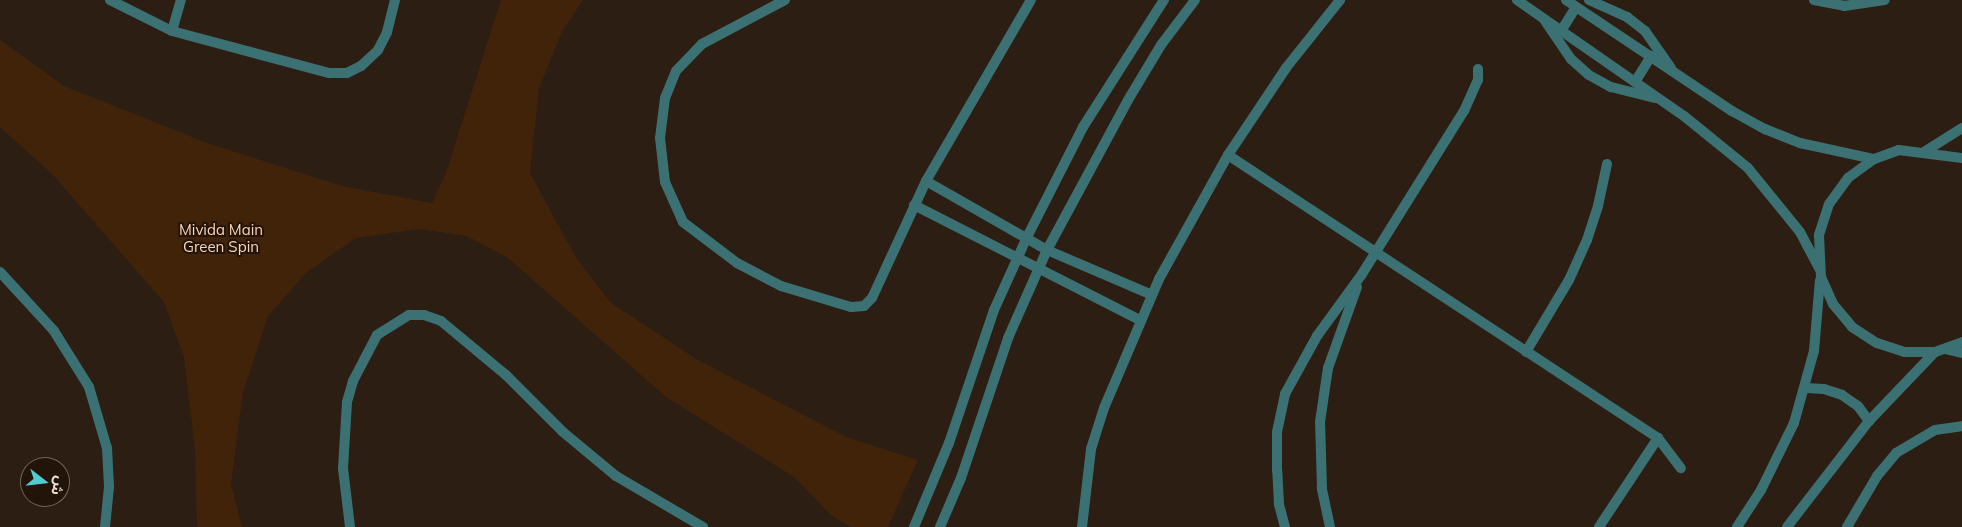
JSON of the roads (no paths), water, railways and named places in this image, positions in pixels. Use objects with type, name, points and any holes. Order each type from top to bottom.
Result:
[{"type":"street","points":[[110,0],[172,31],[329,73],[347,73],[361,66],[378,50],[387,32],[395,0]]},
{"type":"street","points":[[172,31],[181,0]]},
{"type":"street","points":[[785,0],[702,44],[676,71],[666,98],[660,138],[665,182],[683,222],[736,263],[781,286],[851,307],[864,306],[872,298],[926,181],[1031,0]]},
{"type":"street","points":[[914,527],[949,443],[994,310],[1026,239],[1083,127],[1164,0]]},
{"type":"street","points":[[940,527],[964,469],[1008,338],[1037,270],[1128,100],[1161,45],[1194,0]]},
{"type":"street","points":[[1082,527],[1091,450],[1104,408],[1152,295],[1196,208],[1228,155],[1286,68],[1340,0]]},
{"type":"street","points":[[1517,0],[1717,140],[1748,168],[1795,225],[1839,312],[1852,327],[1877,343],[1905,352],[1940,350],[1962,353]]},
{"type":"street","points":[[1566,0],[1765,129],[1800,143],[1874,159]]},
{"type":"street","points":[[1589,0],[1626,16],[1645,32],[1673,71]]},
{"type":"street","points":[[1814,0],[1844,6],[1885,0]]},
{"type":"street","points":[[1561,31],[1576,7]]},
{"type":"street","points":[[1544,18],[1571,59],[1590,75],[1619,90],[1658,99]]},
{"type":"street","points":[[1635,82],[1651,56]]},
{"type":"street","points":[[1285,527],[1278,504],[1277,432],[1285,394],[1317,336],[1362,274],[1464,111],[1478,80],[1478,69]]},
{"type":"street","points":[[1924,152],[1962,128]]},
{"type":"street","points":[[1737,527],[1779,457],[1806,388],[1819,314],[1819,235],[1829,204],[1848,178],[1874,159],[1899,150],[1962,158]]},
{"type":"street","points":[[1228,155],[1374,253],[1658,438],[1681,468]]},
{"type":"street","points":[[1526,352],[1569,280],[1598,206],[1607,164]]},
{"type":"street","points":[[926,181],[1047,250],[1152,295]]},
{"type":"street","points":[[914,205],[1037,270],[1140,320]]},
{"type":"street","points":[[0,272],[54,331],[92,394],[103,427],[109,467],[105,527]]},
{"type":"street","points":[[1330,527],[1319,452],[1323,392],[1336,341],[1362,274]]},
{"type":"street","points":[[350,527],[343,468],[347,402],[353,381],[377,335],[409,315],[424,315],[441,321],[499,369],[563,432],[616,476],[703,527]]},
{"type":"street","points":[[1787,527],[1869,421],[1940,350],[1962,342]]},
{"type":"street","points":[[1806,388],[1824,389],[1842,395],[1858,406],[1869,421]]},
{"type":"street","points":[[1847,527],[1877,476],[1896,453],[1934,430],[1962,426]]},
{"type":"street","points":[[1599,527],[1658,438]]},
{"type":"park label","name":"Mivida Main Green Spin","points":[[221,238]]}]
